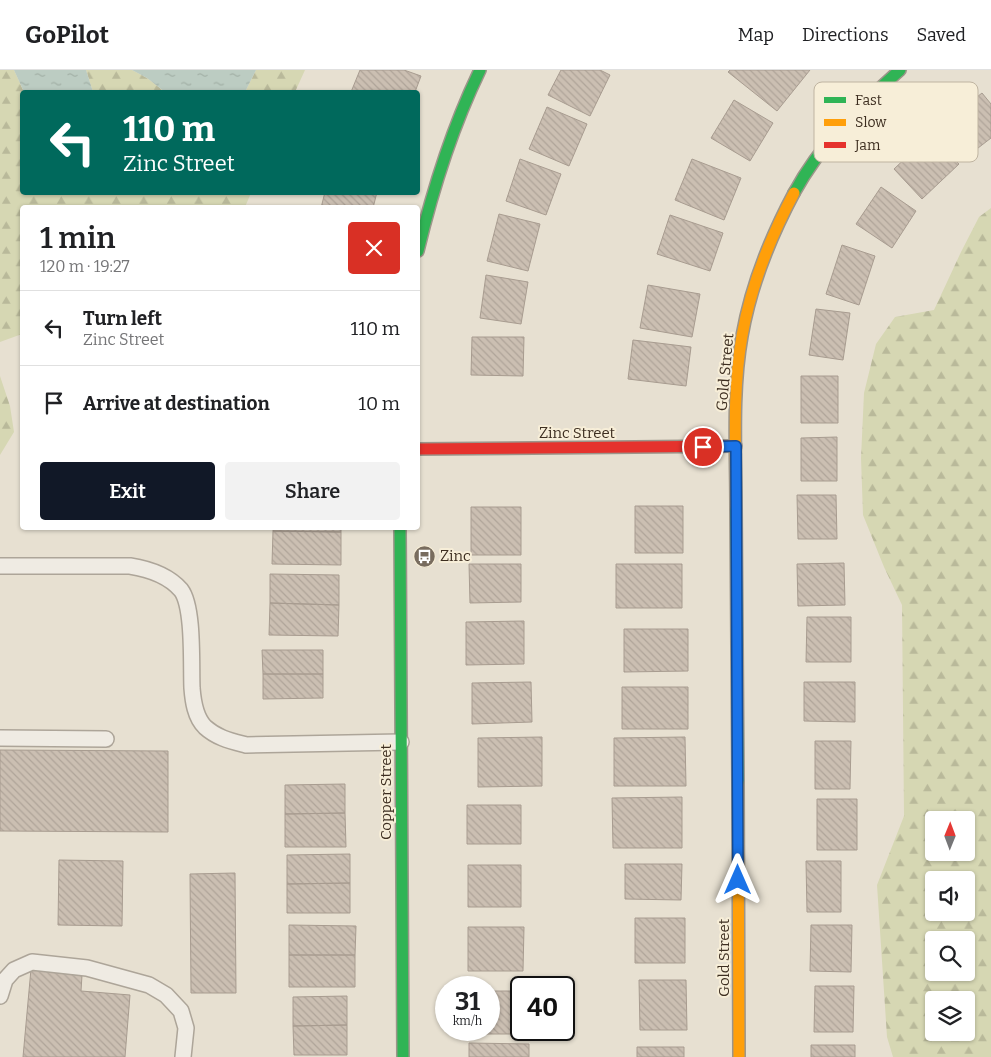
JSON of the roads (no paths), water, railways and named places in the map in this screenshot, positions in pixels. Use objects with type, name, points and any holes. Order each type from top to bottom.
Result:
[{"type":"street","points":[[420,244],[452,134],[480,70]]},
{"type":"street","name":"Gold Street","points":[[885,82],[900,70]]},
{"type":"street","name":"Gold Street","points":[[739,1057],[737,379],[742,334],[759,273],[779,221],[814,162]]},
{"type":"street","name":"Zinc Street","points":[[420,449],[736,446]]},
{"type":"street","name":"Copper Street","points":[[400,530],[402,1057]]},
{"type":"lane","points":[[0,566],[130,566],[147,569],[166,578],[181,591],[188,606],[193,705],[204,726],[224,740],[246,745],[401,742]]},
{"type":"lane","points":[[0,738],[106,739]]},
{"type":"lane","points":[[0,996],[5,980],[14,970],[32,962],[87,968],[149,985],[166,995],[181,1012],[186,1028],[183,1057]]},
{"type":"water","points":[[14,70],[86,70],[92,90],[23,90]]},
{"type":"water","points":[[132,70],[256,70],[246,90],[162,90],[147,78]]},
{"type":"place","name":"Zinc","points":[[424,556]]}]
